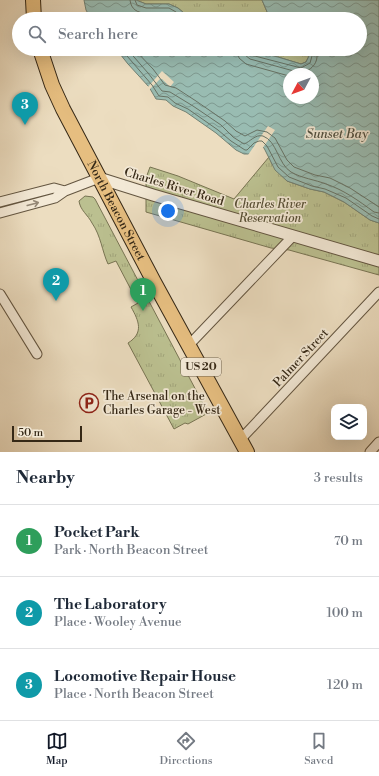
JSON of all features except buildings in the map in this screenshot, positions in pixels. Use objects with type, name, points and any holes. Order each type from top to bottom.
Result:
[{"type":"main road","points":[[32,0],[33,12]]},
{"type":"main road","name":"North Beacon Street","points":[[42,56],[58,98],[99,178],[247,452]]},
{"type":"street","points":[[0,213],[54,198],[65,191],[99,178]]},
{"type":"street","name":"Charles River Road","points":[[99,178],[379,260]]},
{"type":"street","points":[[0,202],[54,188],[65,191]]},
{"type":"street","points":[[189,345],[293,236]]},
{"type":"street","name":"Palmer Street","points":[[240,440],[379,292]]},
{"type":"street","points":[[0,294],[36,354]]},
{"type":"street","points":[[370,452],[379,442]]},
{"type":"green space","points":[[136,0],[262,0],[267,12],[183,12],[169,4],[146,4]]},
{"type":"green space","points":[[274,56],[309,56],[306,62],[301,64]]},
{"type":"green space","name":"Charles River Reservation","points":[[269,157],[272,164],[287,181],[324,192],[344,202],[370,220],[379,223],[379,275],[289,250],[271,248],[146,212],[146,178],[150,167],[178,176],[234,199]]},
{"type":"green space","points":[[85,196],[93,197],[95,199],[208,413],[188,424],[185,423],[174,429],[128,343],[133,339],[138,331],[138,322],[131,307],[138,303],[116,261],[108,264],[95,228],[82,210],[79,201]]},
{"type":"water","points":[[84,0],[136,0],[146,4],[169,4],[183,12],[87,12]]},
{"type":"water","name":"Sunset Bay","points":[[262,0],[379,0],[379,223],[370,220],[344,202],[324,192],[287,181],[275,170],[264,148],[260,145],[249,154],[244,154],[236,150],[216,133],[186,112],[173,106],[166,100],[156,99],[149,87],[122,56],[274,56],[301,64],[306,62],[309,56],[367,56],[367,12],[267,12]]},
{"type":"pier","points":[[162,71],[174,82],[170,87],[162,79],[160,79],[149,90],[147,88]]},
{"type":"pier","points":[[268,126],[275,130],[262,149],[260,147],[249,156],[248,155]]},
{"type":"place","name":"Locomotive Repair House","points":[[25,125]]},
{"type":"place","name":"The Laboratory","points":[[56,301]]},
{"type":"place","name":"Pocket Park","points":[[143,311]]},
{"type":"place","name":"The Arsenal on the Charles Garage - West","points":[[89,403]]}]
